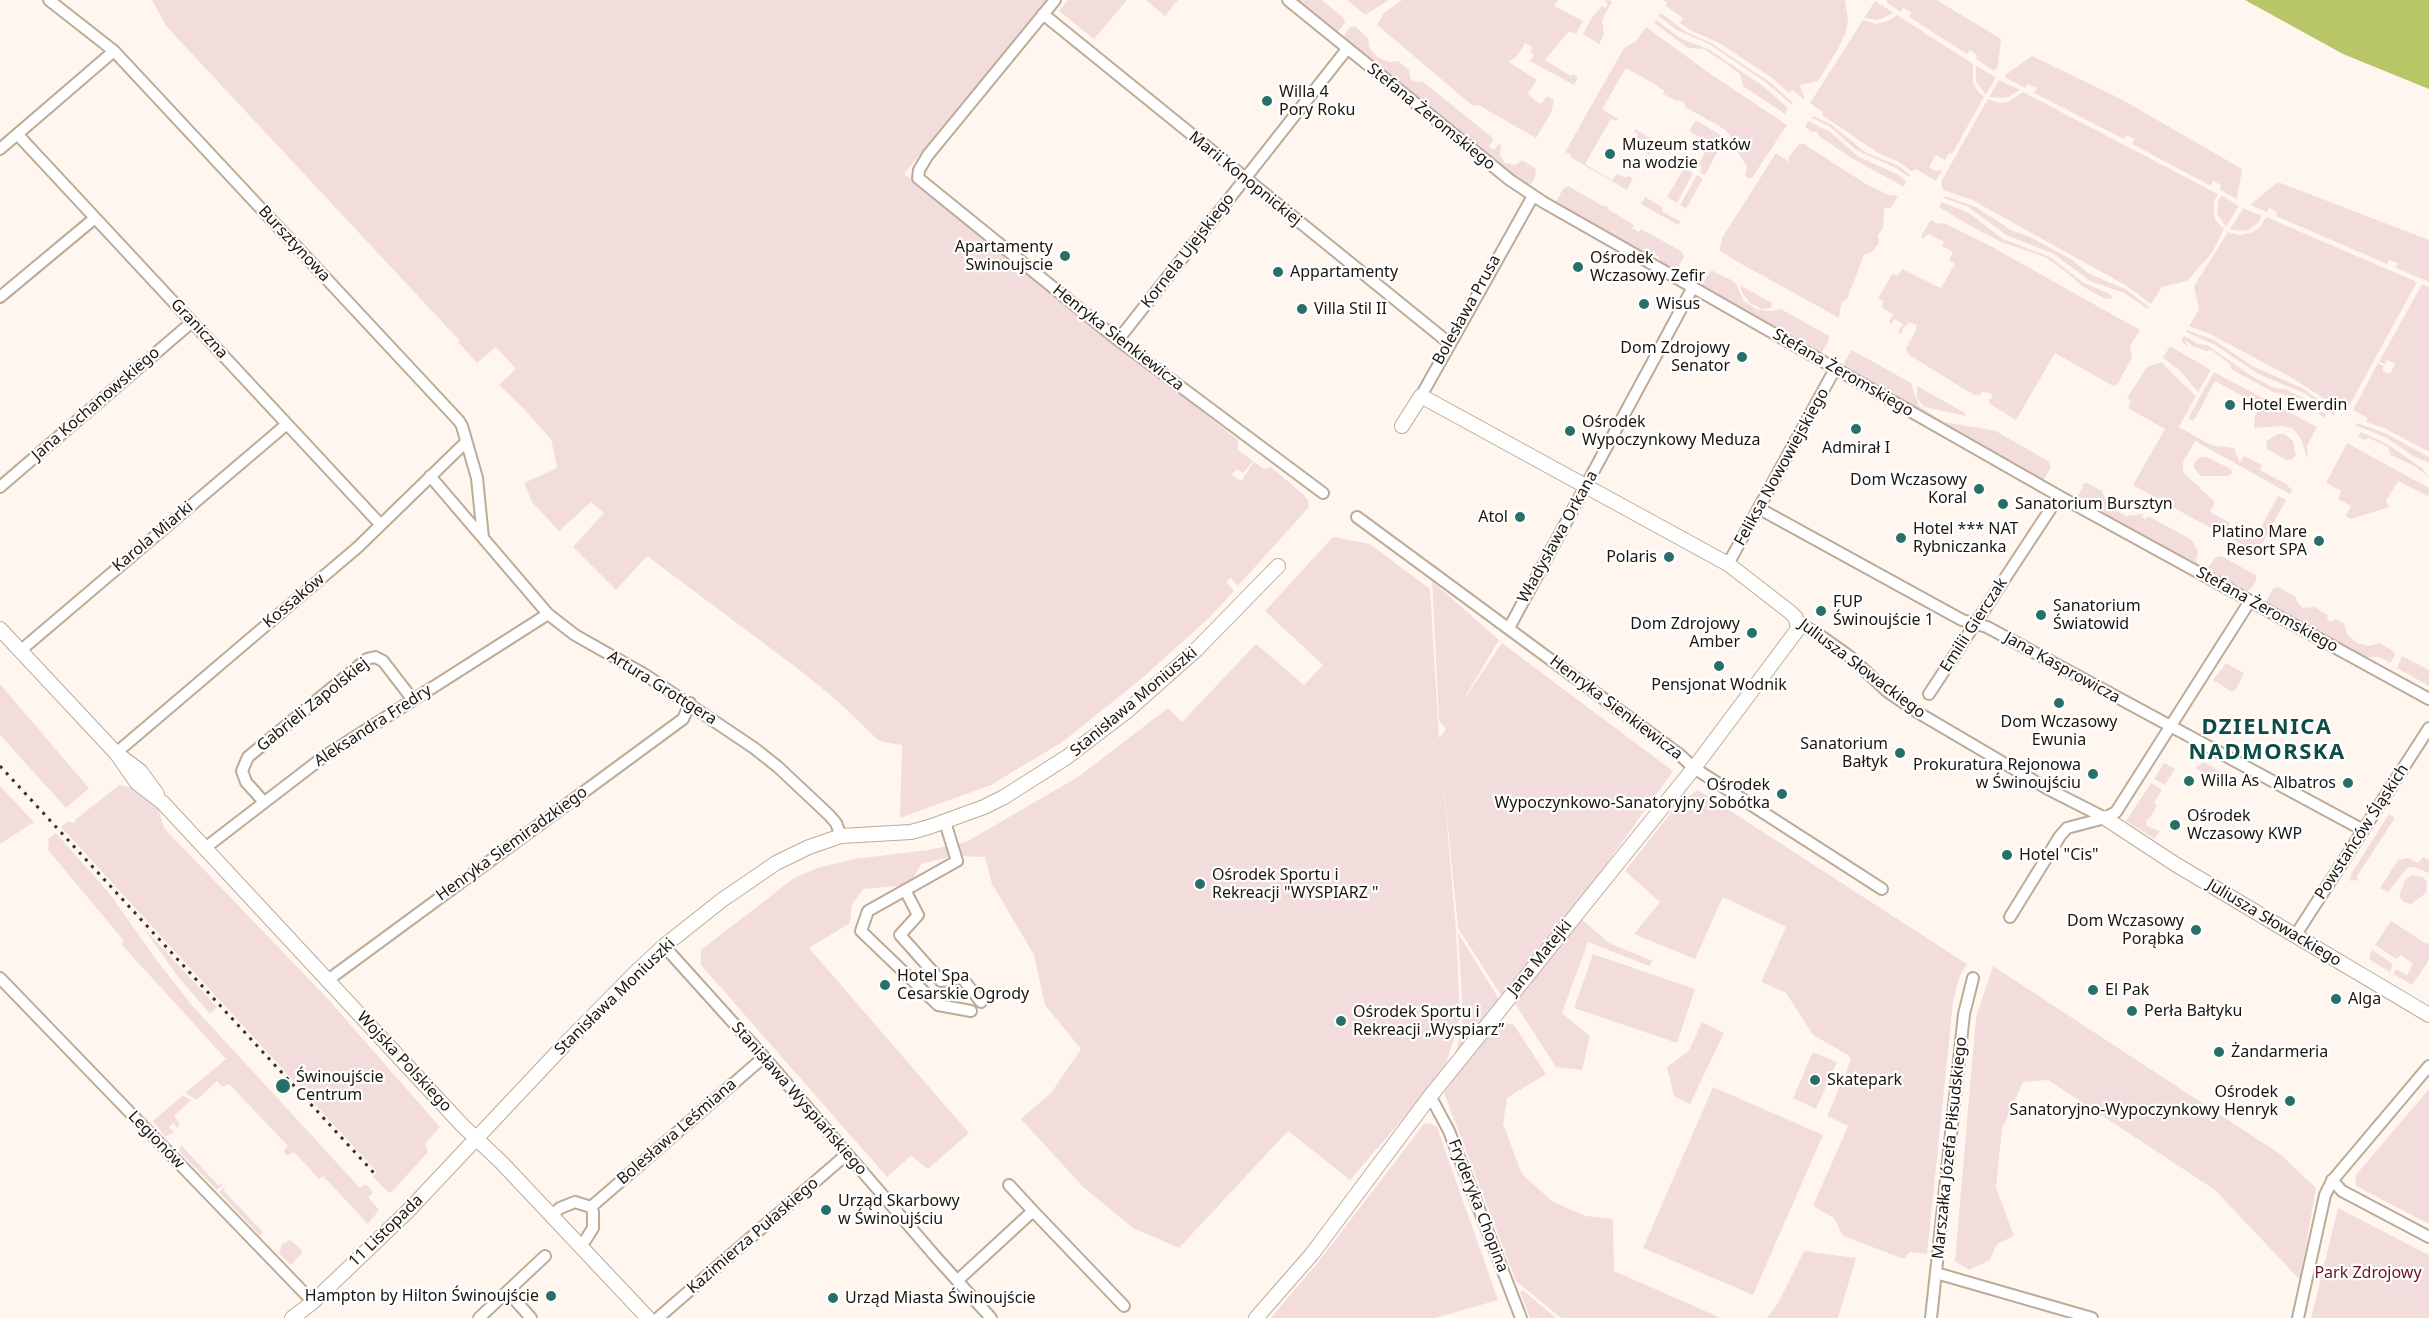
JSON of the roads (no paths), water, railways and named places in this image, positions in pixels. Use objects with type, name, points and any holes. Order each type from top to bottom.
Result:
[{"type":"street","name":"Bursztynowa","points":[[48,0],[114,51],[459,421],[466,442]]},
{"type":"street","points":[[1043,14],[1055,0]]},
{"type":"street","name":"Stefana Żeromskiego","points":[[1288,0],[1510,180],[1533,196],[2059,496],[2429,699]]},
{"type":"street","name":"Henryka Sienkiewicza","points":[[1043,14],[928,155],[919,170],[918,178],[1118,340],[1323,492]]},
{"type":"street","name":"Marii Konopnickiej","points":[[1043,14],[1449,343]]},
{"type":"street","name":"Kornela Ujejskiego","points":[[1118,340],[1347,49]]},
{"type":"street","points":[[0,149],[114,51]]},
{"type":"street","name":"Graniczna","points":[[18,135],[380,524]]},
{"type":"street","name":"Bolesława Prusa","points":[[1442,407],[1427,409],[1402,426],[1533,196]]},
{"type":"street","points":[[0,297],[95,218]]},
{"type":"street","name":"Władysława Orkana","points":[[1509,628],[1693,287]]},
{"type":"street","name":"Jana Kochanowskiego","points":[[0,487],[192,322]]},
{"type":"street","name":"Feliksa Nowowiejskiego","points":[[1728,564],[1835,369]]},
{"type":"street","name":"Juliusza Słowackiego","points":[[1421,396],[1728,564],[1790,612],[1798,624],[1818,633],[1849,656],[1888,692],[1917,712],[2048,789],[2105,818],[2175,864],[2429,1015]]},
{"type":"street","name":"Karola Miarki","points":[[20,651],[287,424]]},
{"type":"street","points":[[466,442],[477,478],[483,519],[483,538]]},
{"type":"street","name":"Kossaków","points":[[116,753],[358,547],[466,442]]},
{"type":"street","name":"Artura Grottgera","points":[[430,476],[548,614],[575,636],[644,674],[690,703],[778,767],[830,815],[841,836]]},
{"type":"street","name":"Emilii Gierczak","points":[[1929,694],[2059,496]]},
{"type":"street","name":"Jana Kasprowicza","points":[[1760,509],[1962,621],[1987,627],[2363,830]]},
{"type":"street","name":"Henryka Sienkiewicza","points":[[1358,517],[1680,754],[1694,768],[1882,889]]},
{"type":"street","name":"Stanisława Moniuszki","points":[[477,1139],[568,1041],[664,946],[722,900],[776,863],[809,847],[841,836],[911,832],[945,822],[1004,797],[1067,757],[1102,731],[1196,650],[1278,566]]},
{"type":"street","points":[[2010,917],[2067,828],[2105,818],[2116,812],[2250,601]]},
{"type":"street","name":"Aleksandra Fredry","points":[[205,848],[322,758],[548,614]]},
{"type":"street","name":"Jana Matejki","points":[[1257,1318],[1312,1254],[1428,1099],[1694,768],[1796,633],[1798,624]]},
{"type":"street","name":"Wojska Polskiego","points":[[0,629],[116,753],[140,771],[163,803],[648,1318]]},
{"type":"street","name":"Gabrieli Zapolskiej","points":[[264,802],[246,782],[242,771],[249,757],[366,659],[375,657],[383,661],[413,700]]},
{"type":"street","name":"Henryka Siemiradzkiego","points":[[328,980],[683,718],[690,703]]},
{"type":"street","name":"Powstańców Śląskich","points":[[2295,936],[2429,728]]},
{"type":"street","points":[[945,822],[957,861],[868,911],[861,932],[938,1005],[971,1011]]},
{"type":"street","points":[[905,890],[918,915],[900,935],[941,981],[962,978],[981,1002]]},
{"type":"street","name":"Stanisława Wyspiańskiego","points":[[664,946],[764,1057],[991,1318]]},
{"type":"street","name":"Legionów","points":[[0,978],[313,1302]]},
{"type":"street","name":"Marszałka Józefa Piłsudskiego","points":[[1931,1318],[1965,1014],[1973,978]]},
{"type":"street","name":"Bolesława Leśmiana","points":[[591,1207],[764,1057]]},
{"type":"street","points":[[2298,1318],[2325,1195],[2332,1180],[2429,1066]]},
{"type":"street","name":"Fryderyka Chopina","points":[[1428,1099],[1434,1103],[1449,1131],[1521,1318]]},
{"type":"street","name":"11 Listopada","points":[[292,1318],[313,1302],[408,1211],[477,1139]]},
{"type":"street","name":"Kazimierza Pułaskiego","points":[[658,1318],[847,1154]]},
{"type":"street","points":[[2332,1180],[2342,1191],[2429,1236]]},
{"type":"street","points":[[1009,1185],[1124,1306]]},
{"type":"street","points":[[551,1216],[560,1208],[575,1202],[591,1207],[593,1228],[581,1247]]},
{"type":"street","points":[[958,1281],[1033,1211]]},
{"type":"street","points":[[479,1318],[545,1256]]},
{"type":"street","points":[[1936,1273],[2092,1318]]},
{"type":"street","points":[[508,1292],[531,1318]]},
{"type":"railway","points":[[0,766],[374,1173]]},
{"type":"place","name":"Willa 4 Pory Roku","points":[[1267,101]]},
{"type":"place","name":"Muzeum statków na wodzie","points":[[1610,154]]},
{"type":"place","name":"Apartamenty Swinoujscie","points":[[1065,256]]},
{"type":"place","name":"Ośrodek Wczasowy Zefir","points":[[1578,267]]},
{"type":"place","name":"Appartamenty","points":[[1278,272]]},
{"type":"place","name":"Wisus","points":[[1644,304]]},
{"type":"place","name":"Villa Stil II","points":[[1302,309]]},
{"type":"place","name":"Dom Zdrojowy Senator","points":[[1742,357]]},
{"type":"place","name":"Hotel Ewerdin","points":[[2230,405]]},
{"type":"place","name":"Admirał I","points":[[1856,429]]},
{"type":"place","name":"Ośrodek Wypoczynkowy Meduza","points":[[1570,431]]},
{"type":"place","name":"Dom Wczasowy Koral","points":[[1979,489]]},
{"type":"place","name":"Sanatorium Bursztyn","points":[[2003,504]]},
{"type":"place","name":"Atol","points":[[1520,517]]},
{"type":"place","name":"Hotel *** NAT Rybniczanka","points":[[1901,538]]},
{"type":"place","name":"Platino Mare Resort SPA","points":[[2319,541]]},
{"type":"place","name":"Polaris","points":[[1669,557]]},
{"type":"place","name":"FUP Świnoujście 1","points":[[1821,611]]},
{"type":"place","name":"Sanatorium Światowid","points":[[2041,615]]},
{"type":"place","name":"Dom Zdrojowy Amber","points":[[1752,633]]},
{"type":"place","name":"Pensjonat Wodnik","points":[[1719,666]]},
{"type":"place","name":"Dom Wczasowy Ewunia","points":[[2059,703]]},
{"type":"place","name":"Sanatorium Bałtyk","points":[[1900,753]]},
{"type":"place","name":"Prokuratura Rejonowa w Świnoujściu","points":[[2093,774]]},
{"type":"place","name":"Willa As","points":[[2189,781]]},
{"type":"place","name":"Albatros","points":[[2348,783]]},
{"type":"place","name":"Ośrodek Wypoczynkowo-Sanatoryjny Sobótka","points":[[1782,794]]},
{"type":"place","name":"Ośrodek Wczasowy KWP","points":[[2175,825]]},
{"type":"place","name":"Hotel \"Cis\"","points":[[2007,855]]},
{"type":"place","name":"Ośrodek Sportu i Rekreacji \"WYSPIARZ \"","points":[[1200,884]]},
{"type":"place","name":"Dom Wczasowy Porąbka","points":[[2196,930]]},
{"type":"place","name":"Hotel Spa Cesarskie Ogrody","points":[[885,985]]},
{"type":"place","name":"El Pak","points":[[2093,990]]},
{"type":"place","name":"Alga","points":[[2336,999]]},
{"type":"place","name":"Perła Bałtyku","points":[[2132,1011]]},
{"type":"place","name":"Ośrodek Sportu i Rekreacji „Wyspiarz”","points":[[1341,1021]]},
{"type":"place","name":"Żandarmeria","points":[[2219,1052]]},
{"type":"place","name":"Skatepark","points":[[1815,1080]]},
{"type":"place","name":"Świnoujście Centrum","points":[[283,1086]]},
{"type":"place","name":"Ośrodek Sanatoryjno-Wypoczynkowy Henryk","points":[[2290,1101]]},
{"type":"place","name":"Urząd Skarbowy w Świnoujściu","points":[[826,1210]]},
{"type":"place","name":"Hampton by Hilton Świnoujście","points":[[551,1296]]},
{"type":"place","name":"Urząd Miasta Świnoujście","points":[[833,1298]]},
{"type":"district","name":"DZIELNICA NADMORSKA","points":[[2267,740]]},
{"type":"park label","name":"Park Zdrojowy","points":[[2368,1273]]}]
